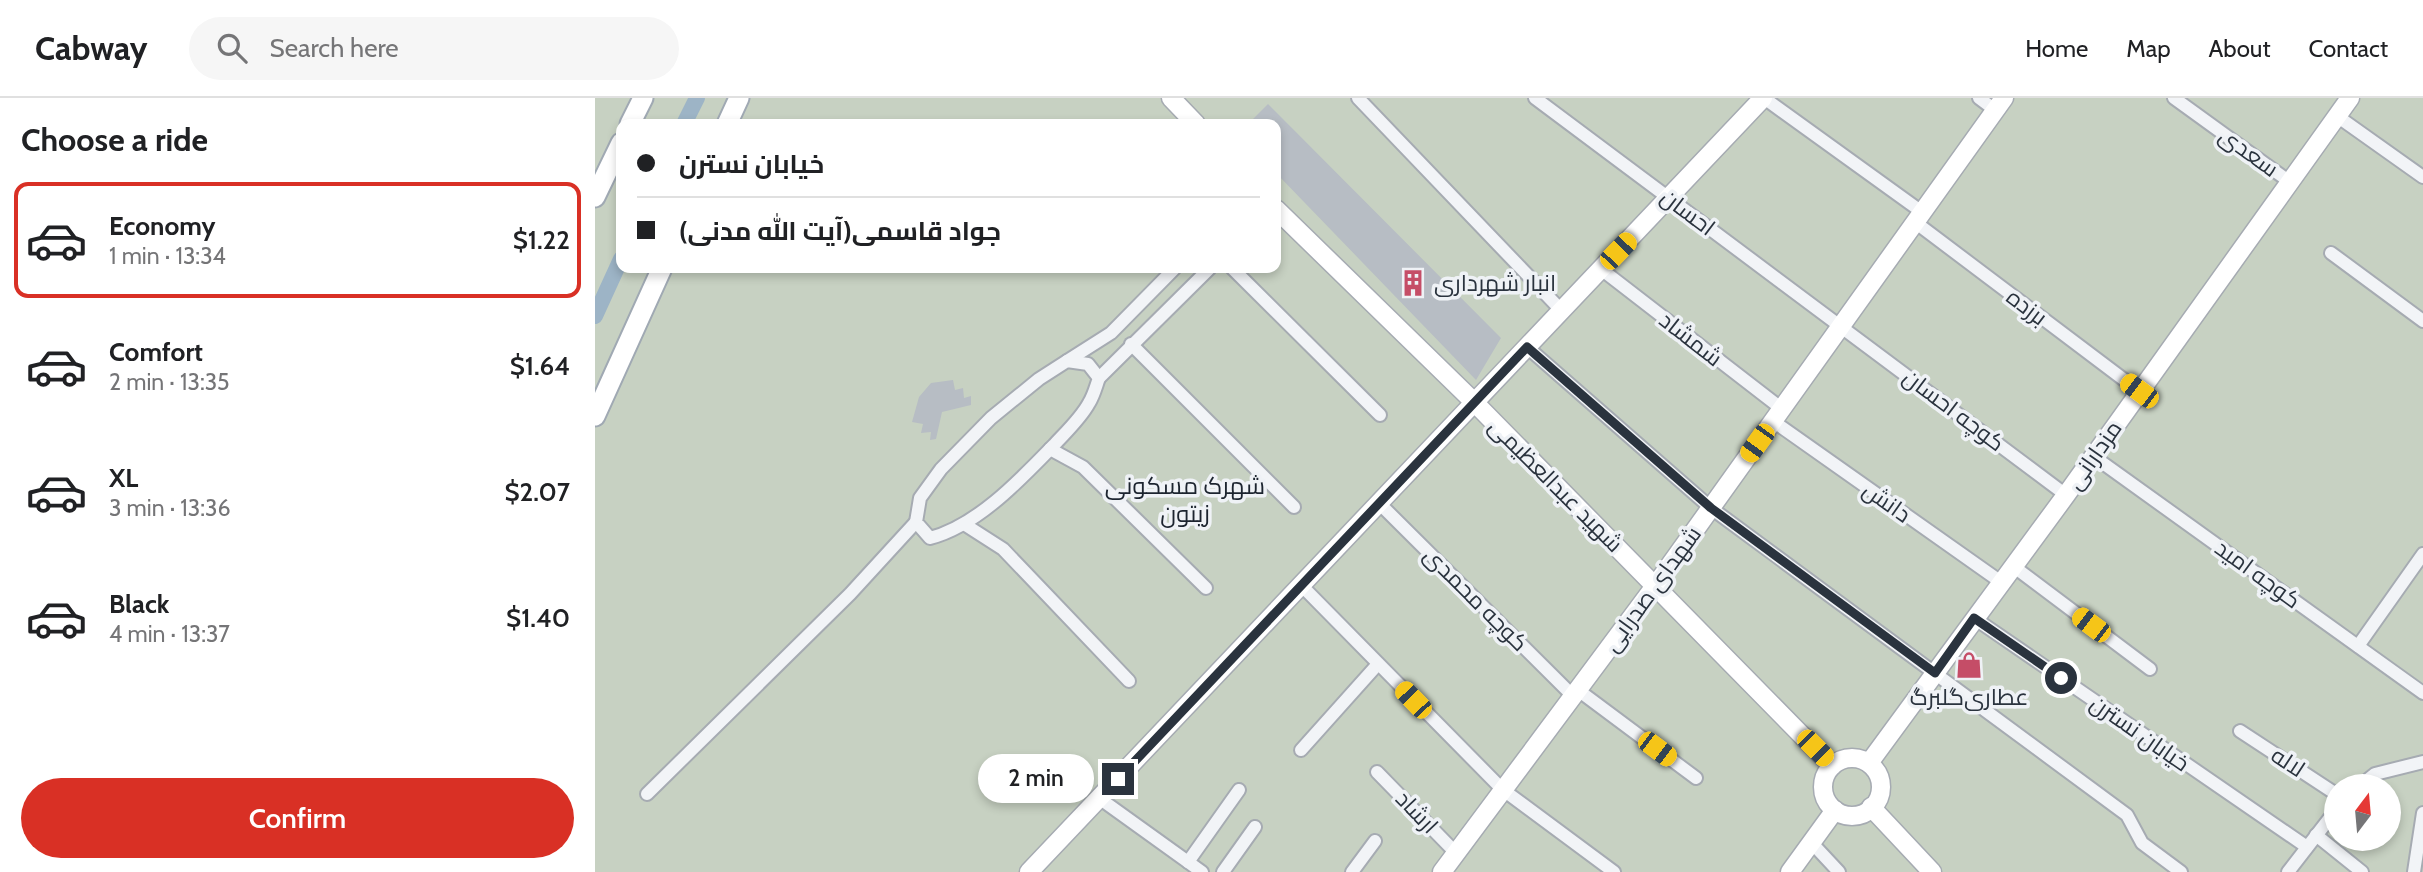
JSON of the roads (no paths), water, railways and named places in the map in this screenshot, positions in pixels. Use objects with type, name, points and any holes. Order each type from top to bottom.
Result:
[{"type":"main road","points":[[632,119],[643,98]]},
{"type":"main road","points":[[729,119],[739,98]]},
{"type":"main road","points":[[595,197],[616,153]]},
{"type":"main road","points":[[595,416],[660,273]]},
{"type":"street","points":[[1171,98],[1191,119]]},
{"type":"street","points":[[1358,98],[1561,310]]},
{"type":"street","name":"احسان","points":[[1535,98],[1841,326]]},
{"type":"street","points":[[1034,870],[1099,798],[1763,98]]},
{"type":"street","name":"برزده","points":[[1763,98],[2139,391]]},
{"type":"street","points":[[1979,98],[2000,104]]},
{"type":"street","name":"سعدی","points":[[2174,98],[2290,182]]},
{"type":"street","name":"مزدارانی","points":[[1869,763],[2066,495],[2350,98]]},
{"type":"street","name":"شهدای صدرایی","points":[[1451,865],[1502,789],[1655,586],[2000,104]]},
{"type":"street","points":[[2337,116],[2423,177]]},
{"type":"street","name":"شهید عبدالعظیمی","points":[[1281,214],[1474,402],[1832,766]]},
{"type":"street","points":[[2331,253],[2423,321]]},
{"type":"street","name":"شمشاد","points":[[1601,269],[1777,415]]},
{"type":"street","points":[[647,794],[850,594],[916,522],[920,498],[941,469],[991,418],[1038,379],[1111,333],[1170,273]]},
{"type":"street","points":[[916,522],[930,538],[942,535],[964,524],[1018,482],[1089,404],[1099,378],[1205,273]]},
{"type":"street","points":[[1237,273],[1380,415]]},
{"type":"street","name":"کوچه احسان","points":[[1841,326],[2066,495]]},
{"type":"street","points":[[1131,344],[1294,507]]},
{"type":"street","points":[[1527,347],[1711,508],[2127,815],[2142,844],[2181,872]]},
{"type":"street","points":[[1067,361],[1088,364],[1099,378]]},
{"type":"street","name":"دانش","points":[[1777,415],[2001,582]]},
{"type":"street","points":[[1050,449],[1083,467],[1206,588]]},
{"type":"street","name":"کوچه امید","points":[[2093,456],[2423,693]]},
{"type":"street","name":"کوچه محمدی","points":[[1379,503],[1575,693],[1696,778]]},
{"type":"street","points":[[964,524],[1003,549],[1129,681]]},
{"type":"street","points":[[2358,646],[2423,554]]},
{"type":"street","points":[[2013,566],[2150,669]]},
{"type":"street","points":[[1301,586],[1502,789],[1614,872]]},
{"type":"street","name":"خیابان نسترن","points":[[1974,618],[2307,847]]},
{"type":"street","points":[[1301,750],[1378,664]]},
{"type":"street","name":"لاله","points":[[2241,730],[2324,786]]},
{"type":"street","points":[[1847,758],[1858,758],[1869,763],[1880,782],[1880,793],[1871,807],[1856,815],[1845,815],[1835,810],[1827,802],[1823,791],[1823,780],[1832,766],[1847,758]]},
{"type":"street","points":[[2375,774],[2423,762]]},
{"type":"street","name":"ارشاد","points":[[1377,772],[1451,865]]},
{"type":"street","points":[[1188,862],[1240,790]]},
{"type":"street","points":[[1099,798],[1202,872]]},
{"type":"street","points":[[1871,807],[1932,872]]},
{"type":"street","points":[[1790,872],[1835,810]]},
{"type":"street","points":[[2414,872],[2423,813]]},
{"type":"street","points":[[2288,872],[2324,825]]},
{"type":"street","points":[[1223,872],[1255,828]]},
{"type":"street","points":[[2316,835],[2361,872]]},
{"type":"street","points":[[1352,872],[1375,842]]},
{"type":"street","points":[[1811,842],[1839,872]]},
{"type":"waterway","points":[[686,119],[697,98]]},
{"type":"waterway","points":[[595,316],[616,270]]},
{"type":"place","name":"انبار شهرداری","points":[[1413,283]]},
{"type":"place","name":"عطاری‌گلبرگ","points":[[1969,665]]},
{"type":"district","name":"شهرک مسکونی زیتون","points":[[1185,499]]}]
